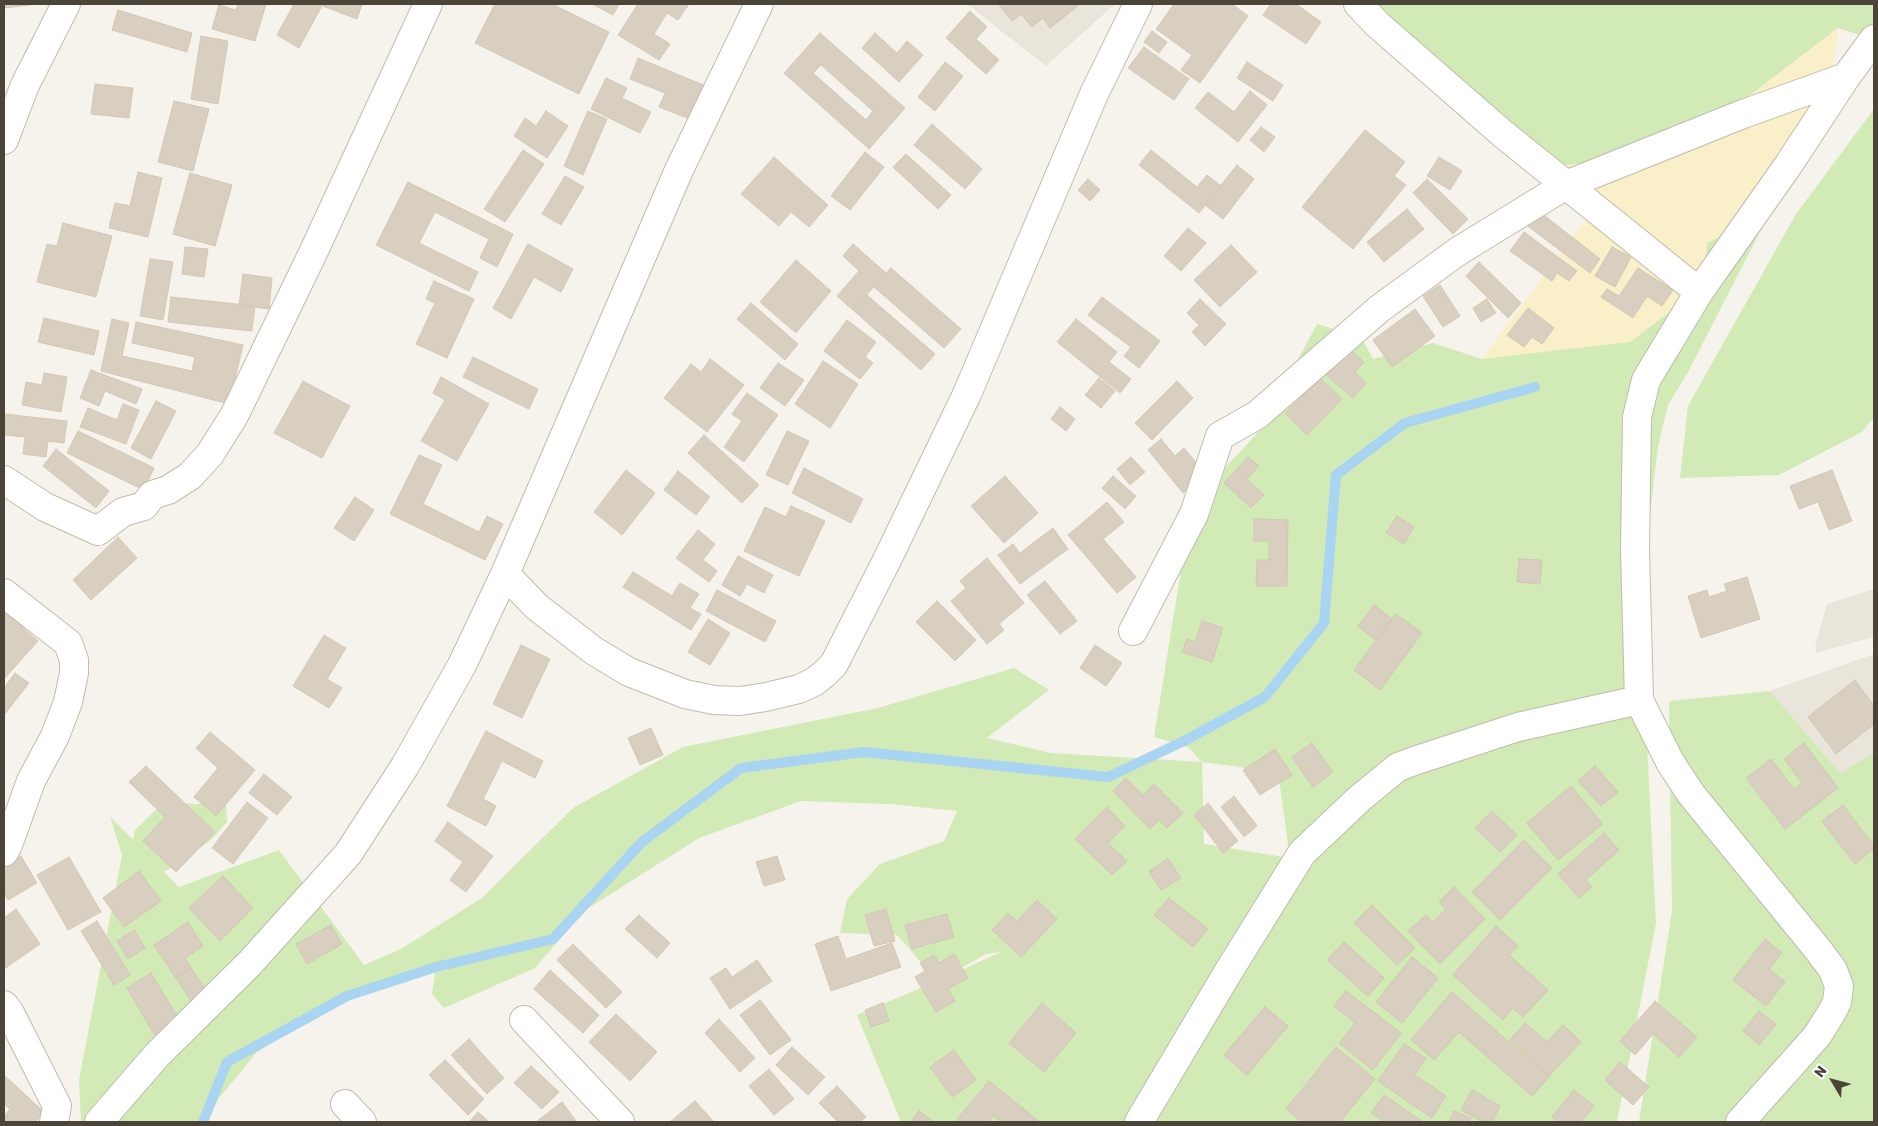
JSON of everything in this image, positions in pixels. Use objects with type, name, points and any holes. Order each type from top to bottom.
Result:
[{"type":"street","points":[[4,140],[25,85],[66,4]]},
{"type":"street","points":[[4,480],[46,507],[98,531],[123,512],[144,506],[152,495],[168,490],[190,476],[210,454],[234,416],[312,255],[428,4]]},
{"type":"street","points":[[99,1122],[157,1055],[250,963],[348,854],[405,766],[462,665],[505,574],[679,170],[759,4]]},
{"type":"street","points":[[505,574],[537,607],[594,651],[629,672],[685,694],[714,700],[740,701],[799,689],[814,682],[824,674],[834,664],[874,586],[967,394],[1094,94],[1138,4]]},
{"type":"street","points":[[1358,4],[1378,25],[1503,134],[1698,292]]},
{"type":"street","points":[[1740,1122],[1817,1036],[1836,1002],[1840,990],[1833,970],[1691,794],[1670,762],[1639,700],[1635,550],[1637,417],[1646,380],[1698,292],[1789,164],[1846,77],[1874,39]]},
{"type":"street","points":[[1133,631],[1194,514],[1220,436],[1257,415],[1379,309],[1457,252],[1566,185],[1743,114],[1846,77]]},
{"type":"street","points":[[4,593],[68,643],[74,660],[74,673],[68,702],[55,736],[31,781],[8,846],[4,852]]},
{"type":"street","points":[[1139,1122],[1302,853],[1359,799],[1398,767],[1414,761],[1518,727],[1639,700]]},
{"type":"street","points":[[4,1005],[10,1013],[57,1106],[54,1122]]},
{"type":"street","points":[[524,1020],[620,1122]]},
{"type":"shaded area","points":[[967,4],[1115,4],[1046,66]]},
{"type":"shaded area","points":[[1874,589],[1874,637],[1816,653],[1815,647],[1827,604]]},
{"type":"shaded area","points":[[1874,654],[1874,753],[1840,774],[1770,691]]},
{"type":"green space","points":[[1351,4],[1874,4],[1874,40],[1838,28],[1676,152],[1568,165],[1528,156]]},
{"type":"green space","points":[[1874,109],[1874,417],[1862,432],[1779,475],[1680,478],[1688,406],[1796,214]]},
{"type":"green space","points":[[1765,222],[1687,374],[1668,405],[1658,447],[1648,531],[1645,704],[1656,923],[1617,1122],[901,1122],[857,1015],[944,978],[926,968],[897,935],[840,933],[847,899],[880,864],[944,841],[957,811],[890,804],[801,801],[699,838],[584,911],[535,968],[444,1008],[432,994],[436,967],[347,996],[257,1052],[219,1098],[206,1122],[81,1122],[79,1080],[122,855],[110,816],[133,840],[135,830],[157,809],[174,803],[197,804],[217,800],[226,805],[227,822],[212,839],[164,872],[179,887],[279,850],[364,965],[401,949],[482,898],[573,808],[683,747],[878,708],[1014,668],[1049,690],[987,738],[1051,753],[1202,762],[1188,747],[1154,737],[1186,539],[1214,480],[1260,430],[1317,324],[1361,337],[1373,359],[1433,343],[1482,359],[1703,287],[1707,243],[1744,224]],"holes":[[[1202,762],[1278,772],[1290,858],[1204,844]],[[1001,952],[951,975],[986,954]]]},
{"type":"green space","points":[[1770,691],[1840,773],[1874,753],[1874,1122],[1639,1122],[1672,911],[1669,701]]},
{"type":"sand","points":[[1838,28],[1827,127],[1765,222],[1744,224],[1707,243],[1703,287],[1630,342],[1482,359],[1586,219],[1528,156],[1568,165],[1676,152]]},
{"type":"building","points":[[4,4],[37,4],[4,8]]},
{"type":"building","points":[[238,4],[266,4],[255,41],[212,29],[219,5],[236,10]]},
{"type":"building","points":[[294,4],[323,4],[299,48],[277,35]]},
{"type":"building","points":[[323,4],[362,4],[357,19],[323,6]]},
{"type":"building","points":[[495,4],[552,4],[609,32],[579,94],[475,43]]},
{"type":"building","points":[[592,4],[619,4],[613,15]]},
{"type":"building","points":[[638,4],[689,4],[678,20],[667,13],[654,34],[670,44],[659,60],[618,35]]},
{"type":"building","points":[[998,4],[1079,5],[1050,28],[1043,18],[1032,27],[1021,14],[1012,21]]},
{"type":"building","points":[[1174,4],[1232,4],[1248,16],[1200,83],[1181,70],[1192,55],[1156,29]]},
{"type":"building","points":[[1271,4],[1296,4],[1321,22],[1306,44],[1263,15]]},
{"type":"building","points":[[118,10],[192,33],[187,52],[112,30]]},
{"type":"building","points":[[970,11],[987,27],[976,39],[999,60],[986,74],[946,38]]},
{"type":"building","points":[[1152,31],[1167,42],[1159,53],[1144,42]]},
{"type":"building","points":[[820,33],[905,108],[869,149],[784,73]],"holes":[[[821,65],[873,111],[866,120],[813,73]]]},
{"type":"building","points":[[875,33],[897,53],[907,41],[923,55],[899,82],[862,48]]},
{"type":"building","points":[[201,36],[228,41],[218,104],[191,99]]},
{"type":"building","points":[[1144,47],[1189,79],[1174,100],[1128,68]]},
{"type":"building","points":[[638,58],[708,87],[695,121],[659,107],[665,93],[630,79]]},
{"type":"building","points":[[945,62],[963,76],[935,111],[918,97]]},
{"type":"building","points":[[1247,62],[1283,85],[1273,101],[1237,78]]},
{"type":"building","points":[[606,78],[627,88],[622,98],[651,112],[640,133],[591,109]]},
{"type":"building","points":[[95,84],[133,88],[129,118],[91,114]]},
{"type":"building","points":[[1250,91],[1267,105],[1238,142],[1195,108],[1208,92],[1234,112]]},
{"type":"building","points":[[174,101],[209,109],[193,171],[158,162]]},
{"type":"building","points":[[546,111],[568,126],[547,158],[514,136],[525,118],[536,126]]},
{"type":"building","points":[[588,111],[607,119],[583,175],[564,166]]},
{"type":"building","points":[[932,124],[982,169],[965,189],[914,145]]},
{"type":"building","points":[[1261,127],[1275,137],[1264,152],[1250,140]]},
{"type":"building","points":[[1365,130],[1405,162],[1394,176],[1406,185],[1353,249],[1302,207]]},
{"type":"building","points":[[523,150],[544,164],[505,222],[484,209]]},
{"type":"building","points":[[1151,150],[1197,187],[1207,175],[1221,186],[1199,213],[1139,165]]},
{"type":"building","points":[[865,152],[884,167],[850,210],[831,196]]},
{"type":"building","points":[[906,154],[951,195],[938,209],[893,167]]},
{"type":"building","points":[[774,157],[828,205],[809,227],[791,212],[779,226],[741,194]]},
{"type":"building","points":[[1439,157],[1462,171],[1450,190],[1427,176]]},
{"type":"building","points":[[1237,165],[1254,179],[1223,219],[1205,205]]},
{"type":"building","points":[[138,172],[162,178],[148,237],[109,228],[115,203],[130,206]]},
{"type":"building","points":[[190,173],[232,185],[215,246],[173,234]]},
{"type":"building","points":[[565,176],[584,187],[561,225],[542,214]]},
{"type":"building","points":[[1088,179],[1100,190],[1090,201],[1078,190]]},
{"type":"building","points":[[1427,179],[1468,219],[1453,234],[1413,193]]},
{"type":"building","points":[[408,182],[513,234],[497,267],[480,258],[489,239],[435,212],[419,243],[478,272],[469,291],[376,245]]},
{"type":"building","points":[[1407,209],[1424,229],[1384,262],[1367,242]]},
{"type":"building","points":[[1536,209],[1600,259],[1590,273],[1525,224]]},
{"type":"building","points":[[63,223],[112,236],[96,297],[37,282],[47,244],[57,246]]},
{"type":"building","points":[[1188,228],[1206,243],[1181,271],[1164,256]]},
{"type":"building","points":[[1524,232],[1577,271],[1569,281],[1557,273],[1552,281],[1510,251]]},
{"type":"building","points":[[528,244],[573,269],[561,292],[534,277],[511,319],[493,308]]},
{"type":"building","points":[[853,244],[886,273],[853,310],[837,296],[859,271],[843,256]]},
{"type":"building","points":[[1231,245],[1257,272],[1220,307],[1194,280]]},
{"type":"building","points":[[185,247],[208,249],[204,277],[182,274]]},
{"type":"building","points":[[1612,247],[1631,257],[1615,287],[1595,276]]},
{"type":"building","points":[[150,259],[173,262],[163,320],[140,316]]},
{"type":"building","points":[[796,260],[831,291],[796,333],[760,302]]},
{"type":"building","points":[[1479,262],[1521,303],[1508,318],[1466,276]]},
{"type":"building","points":[[891,268],[961,329],[944,348],[874,287]]},
{"type":"building","points":[[1638,268],[1673,290],[1662,306],[1647,296],[1633,318],[1601,297],[1607,289],[1619,296]]},
{"type":"building","points":[[243,274],[272,278],[269,309],[239,305]]},
{"type":"building","points":[[434,281],[474,299],[447,358],[416,344],[435,303],[426,299]]},
{"type":"building","points":[[1440,285],[1460,316],[1443,327],[1423,296]]},
{"type":"building","points":[[867,295],[935,354],[921,370],[853,310]]},
{"type":"building","points":[[171,297],[255,306],[252,331],[168,322]]},
{"type":"building","points":[[1102,297],[1160,341],[1139,368],[1124,356],[1131,347],[1088,315]]},
{"type":"building","points":[[1200,299],[1226,324],[1205,346],[1192,332],[1199,325],[1187,313]]},
{"type":"building","points":[[1487,299],[1496,313],[1481,322],[1473,308]]},
{"type":"building","points":[[751,303],[798,344],[785,360],[737,319]]},
{"type":"building","points":[[1528,308],[1554,328],[1542,344],[1532,337],[1524,347],[1507,335]]},
{"type":"building","points":[[1415,309],[1435,336],[1392,367],[1373,340]]},
{"type":"building","points":[[44,318],[99,331],[94,355],[38,342]]},
{"type":"building","points":[[112,319],[129,323],[122,356],[192,371],[195,357],[132,343],[136,322],[243,345],[229,404],[101,371]]},
{"type":"building","points":[[1076,319],[1117,352],[1109,362],[1131,379],[1120,393],[1057,342]]},
{"type":"building","points":[[847,320],[876,342],[865,357],[873,363],[860,379],[824,351]]},
{"type":"building","points":[[1349,349],[1364,362],[1355,372],[1366,383],[1353,398],[1326,375]]},
{"type":"building","points":[[473,357],[538,389],[529,409],[463,377]]},
{"type":"building","points":[[710,359],[744,385],[707,432],[664,398],[691,364],[701,372]]},
{"type":"building","points":[[823,361],[858,384],[830,428],[795,404]]},
{"type":"building","points":[[778,363],[804,380],[785,406],[760,388]]},
{"type":"building","points":[[91,370],[142,389],[136,404],[105,391],[99,406],[80,398]]},
{"type":"building","points":[[44,373],[67,377],[61,412],[22,405],[26,382],[42,385]]},
{"type":"building","points":[[441,377],[489,404],[457,461],[421,441],[445,400],[433,393]]},
{"type":"building","points":[[1099,378],[1115,391],[1101,408],[1085,395]]},
{"type":"building","points":[[1320,378],[1342,399],[1307,435],[1285,413]]},
{"type":"building","points":[[303,381],[350,406],[322,458],[274,433]]},
{"type":"building","points":[[1177,381],[1193,398],[1152,440],[1135,423]]},
{"type":"building","points":[[747,393],[778,415],[744,462],[724,447],[742,421],[732,414]]},
{"type":"building","points":[[156,401],[176,411],[151,459],[131,448]]},
{"type":"building","points":[[123,404],[139,410],[126,444],[80,427],[88,408],[117,420]]},
{"type":"building","points":[[1060,407],[1075,419],[1066,431],[1051,419]]},
{"type":"building","points":[[4,414],[67,421],[64,443],[48,441],[46,457],[23,454],[25,437],[4,435]]},
{"type":"building","points":[[78,431],[154,468],[144,490],[67,453]]},
{"type":"building","points":[[787,431],[809,441],[788,485],[766,475]]},
{"type":"building","points":[[704,435],[759,485],[742,503],[688,453]]},
{"type":"building","points":[[1161,439],[1175,456],[1184,448],[1205,474],[1183,493],[1148,450]]},
{"type":"building","points":[[56,449],[109,491],[96,508],[43,466]]},
{"type":"building","points":[[419,455],[442,465],[423,504],[479,532],[487,516],[503,524],[485,560],[390,514]]},
{"type":"building","points":[[1131,457],[1145,472],[1130,485],[1117,469]]},
{"type":"building","points":[[1248,457],[1259,466],[1247,479],[1264,495],[1251,508],[1224,483]]},
{"type":"building","points":[[804,468],[863,499],[851,523],[792,493]]},
{"type":"building","points":[[626,470],[655,493],[622,535],[594,512]]},
{"type":"building","points":[[1832,470],[1852,521],[1829,530],[1818,502],[1799,509],[1790,486]]},
{"type":"building","points":[[678,471],[710,497],[696,515],[664,490]]},
{"type":"building","points":[[1005,476],[1038,513],[1004,543],[971,506]]},
{"type":"building","points":[[1113,476],[1136,496],[1125,509],[1102,488]]},
{"type":"building","points":[[355,497],[374,510],[354,541],[334,528]]},
{"type":"building","points":[[1107,502],[1124,522],[1103,539],[1136,577],[1117,593],[1068,535]]},
{"type":"building","points":[[791,506],[825,521],[799,576],[744,551],[765,507],[786,517]]},
{"type":"building","points":[[1397,516],[1414,527],[1404,544],[1386,533]]},
{"type":"building","points":[[1254,519],[1288,520],[1287,586],[1256,586],[1257,560],[1269,560],[1269,541],[1254,541]]},
{"type":"building","points":[[1053,528],[1068,549],[1020,584],[998,555],[1013,544],[1020,553]]},
{"type":"building","points":[[698,530],[715,544],[703,560],[717,571],[709,582],[676,558]]},
{"type":"building","points":[[118,537],[137,558],[91,600],[73,580]]},
{"type":"building","points":[[738,556],[773,575],[764,593],[747,584],[740,596],[722,585]]},
{"type":"building","points":[[987,558],[1024,603],[999,624],[1004,630],[987,644],[951,601],[966,588],[960,581]]},
{"type":"building","points":[[1519,559],[1542,560],[1540,584],[1517,582]]},
{"type":"building","points":[[633,572],[672,596],[680,583],[699,594],[690,608],[701,614],[691,630],[623,587]]},
{"type":"building","points":[[1747,577],[1760,619],[1701,638],[1688,596],[1707,590],[1709,597],[1727,591],[1724,584]]},
{"type":"building","points":[[1045,581],[1077,621],[1060,634],[1027,595]]},
{"type":"building","points":[[717,590],[776,621],[765,642],[706,611]]},
{"type":"building","points":[[937,601],[976,640],[955,661],[916,622]]},
{"type":"building","points":[[1374,605],[1392,619],[1376,640],[1358,626]]},
{"type":"building","points":[[4,611],[38,641],[4,679]]},
{"type":"building","points":[[1396,614],[1422,633],[1380,690],[1354,670]]},
{"type":"building","points":[[708,619],[730,633],[710,665],[688,652]]},
{"type":"building","points":[[1202,621],[1223,628],[1212,662],[1182,652],[1187,639],[1195,642]]},
{"type":"building","points":[[324,635],[346,648],[327,679],[342,688],[329,708],[293,686]]},
{"type":"building","points":[[521,645],[550,659],[522,718],[493,704]]},
{"type":"building","points":[[1095,645],[1122,663],[1106,686],[1080,668]]},
{"type":"building","points":[[15,673],[29,683],[4,715],[4,688]]},
{"type":"building","points":[[1855,680],[1874,706],[1874,724],[1836,754],[1808,717]]},
{"type":"building","points":[[651,728],[663,755],[640,765],[628,738]]},
{"type":"building","points":[[486,731],[543,761],[535,778],[502,761],[483,799],[496,806],[486,826],[447,806]]},
{"type":"building","points":[[210,732],[255,770],[216,816],[194,797],[218,768],[196,748]]},
{"type":"building","points":[[1312,743],[1333,772],[1313,787],[1292,757]]},
{"type":"building","points":[[1804,743],[1838,788],[1785,829],[1746,778],[1771,759],[1794,789],[1802,783],[1784,759]]},
{"type":"building","points":[[1275,749],[1292,775],[1260,795],[1243,770]]},
{"type":"building","points":[[146,766],[215,832],[176,872],[143,841],[165,817],[129,782]]},
{"type":"building","points":[[1595,766],[1618,792],[1601,806],[1578,781]]},
{"type":"building","points":[[264,774],[292,797],[277,815],[249,793]]},
{"type":"building","points":[[1126,778],[1143,795],[1154,784],[1183,813],[1167,828],[1159,820],[1150,829],[1113,791]]},
{"type":"building","points":[[1571,786],[1603,824],[1558,860],[1527,823]]},
{"type":"building","points":[[1234,796],[1257,826],[1244,837],[1221,807]]},
{"type":"building","points":[[247,802],[268,818],[233,864],[212,848]]},
{"type":"building","points":[[1208,803],[1238,841],[1223,853],[1194,815]]},
{"type":"building","points":[[1843,805],[1874,846],[1874,849],[1855,864],[1822,821]]},
{"type":"building","points":[[1107,807],[1125,826],[1108,843],[1127,861],[1112,875],[1075,839]]},
{"type":"building","points":[[1492,811],[1517,835],[1500,852],[1475,828]]},
{"type":"building","points":[[448,822],[493,856],[466,892],[450,880],[463,862],[435,841]]},
{"type":"building","points":[[1604,833],[1619,850],[1586,880],[1592,887],[1579,898],[1558,874]]},
{"type":"building","points":[[1524,840],[1552,868],[1500,920],[1472,892]]},
{"type":"building","points":[[21,856],[37,883],[8,900],[4,894],[4,866]]},
{"type":"building","points":[[777,856],[785,880],[764,886],[756,862]]},
{"type":"building","points":[[69,857],[101,912],[68,930],[37,875]]},
{"type":"building","points":[[1168,859],[1181,878],[1161,890],[1149,871]]},
{"type":"building","points":[[139,871],[161,901],[124,927],[103,898]]},
{"type":"building","points":[[223,876],[253,908],[220,941],[189,908]]},
{"type":"building","points":[[1454,887],[1485,919],[1440,964],[1408,931],[1426,915],[1433,922],[1446,909],[1439,902]]},
{"type":"building","points":[[1169,898],[1208,929],[1193,947],[1154,915]]},
{"type":"building","points":[[1037,900],[1057,919],[1021,957],[992,930],[1008,913],[1017,921]]},
{"type":"building","points":[[1372,905],[1415,948],[1397,965],[1354,923]]},
{"type":"building","points":[[16,909],[40,944],[4,969],[4,918]]},
{"type":"building","points":[[886,909],[895,941],[874,946],[865,915]]},
{"type":"building","points":[[947,914],[954,937],[912,949],[905,925]]},
{"type":"building","points":[[639,915],[670,943],[657,958],[625,929]]},
{"type":"building","points":[[97,921],[130,975],[114,985],[81,931]]},
{"type":"building","points":[[188,922],[203,946],[185,958],[191,968],[176,978],[154,945]]},
{"type":"building","points":[[331,925],[342,944],[307,964],[296,944]]},
{"type":"building","points":[[1496,926],[1518,946],[1509,955],[1548,990],[1523,1017],[1513,1008],[1503,1020],[1453,975]]},
{"type":"building","points":[[134,930],[145,948],[128,959],[117,941]]},
{"type":"building","points":[[838,936],[846,959],[892,943],[901,967],[831,991],[815,944]]},
{"type":"building","points":[[1765,939],[1782,953],[1769,969],[1785,982],[1766,1006],[1733,980]]},
{"type":"building","points":[[1344,942],[1384,978],[1368,996],[1327,960]]},
{"type":"building","points":[[573,944],[622,992],[606,1008],[557,960]]},
{"type":"building","points":[[954,954],[968,978],[948,989],[955,1001],[936,1012],[915,977],[925,971],[920,963],[934,955],[939,963]]},
{"type":"building","points":[[1412,957],[1438,978],[1402,1023],[1376,1002]]},
{"type":"building","points":[[757,960],[772,981],[730,1009],[710,978],[726,968],[732,977]]},
{"type":"building","points":[[191,968],[211,997],[195,1007],[176,978]]},
{"type":"building","points":[[550,970],[599,1015],[583,1033],[534,989]]},
{"type":"building","points":[[151,973],[180,1021],[155,1036],[127,988]]},
{"type":"building","points":[[1346,991],[1401,1033],[1373,1070],[1339,1043],[1355,1023],[1334,1006]]},
{"type":"building","points":[[1452,992],[1549,1077],[1532,1096],[1459,1032],[1434,1060],[1411,1040]]},
{"type":"building","points":[[760,1000],[791,1040],[770,1055],[740,1015]]},
{"type":"building","points":[[1655,1001],[1697,1037],[1679,1057],[1653,1034],[1635,1055],[1620,1041]]},
{"type":"building","points":[[883,1003],[889,1021],[871,1027],[865,1010]]},
{"type":"building","points":[[1042,1003],[1076,1033],[1044,1072],[1009,1043]]},
{"type":"building","points":[[1265,1007],[1288,1026],[1247,1075],[1224,1055]]},
{"type":"building","points":[[1759,1011],[1776,1024],[1759,1045],[1743,1031]]},
{"type":"building","points":[[616,1014],[657,1052],[630,1081],[589,1042]]},
{"type":"building","points":[[719,1019],[755,1058],[740,1072],[705,1033]]},
{"type":"building","points":[[1525,1023],[1547,1042],[1563,1025],[1581,1042],[1549,1076],[1510,1040]]},
{"type":"building","points":[[469,1039],[504,1078],[487,1094],[451,1055]]},
{"type":"building","points":[[1404,1044],[1426,1058],[1415,1075],[1446,1096],[1432,1118],[1378,1081]]},
{"type":"building","points":[[792,1047],[825,1077],[808,1095],[776,1065]]},
{"type":"building","points":[[1336,1047],[1375,1079],[1340,1122],[1302,1122],[1286,1109]]},
{"type":"building","points":[[954,1050],[976,1080],[952,1097],[930,1067]]},
{"type":"building","points":[[445,1060],[484,1099],[468,1115],[429,1075]]},
{"type":"building","points":[[1620,1062],[1649,1087],[1633,1105],[1605,1080]]},
{"type":"building","points":[[531,1066],[559,1092],[542,1109],[514,1083]]},
{"type":"building","points":[[769,1069],[794,1099],[774,1115],[749,1086]]},
{"type":"building","points":[[4,1075],[44,1112],[35,1122],[4,1122],[4,1116],[10,1109],[4,1104]]},
{"type":"building","points":[[989,1081],[1040,1122],[1001,1122],[993,1116],[988,1122],[955,1122]]},
{"type":"building","points":[[837,1086],[866,1117],[860,1122],[838,1122],[819,1103]]},
{"type":"building","points":[[1472,1090],[1500,1106],[1492,1122],[1483,1122],[1461,1110]]},
{"type":"building","points":[[1574,1090],[1594,1106],[1581,1122],[1558,1122],[1552,1117]]},
{"type":"building","points":[[1384,1095],[1423,1122],[1385,1122],[1371,1113]]},
{"type":"building","points":[[695,1101],[714,1122],[670,1122]]},
{"type":"building","points":[[562,1102],[576,1121],[536,1122]]},
{"type":"building","points":[[919,1111],[934,1122],[911,1122]]},
{"type":"building","points":[[1454,1111],[1471,1118],[1469,1122],[1449,1122]]},
{"type":"building","points":[[478,1112],[489,1122],[469,1122]]},
{"type":"waterway","points":[[203,1122],[227,1062],[347,996],[436,967],[553,939],[642,842],[741,768],[864,752],[1108,777],[1184,741],[1265,697],[1324,623],[1336,475],[1405,423],[1535,387]]}]
